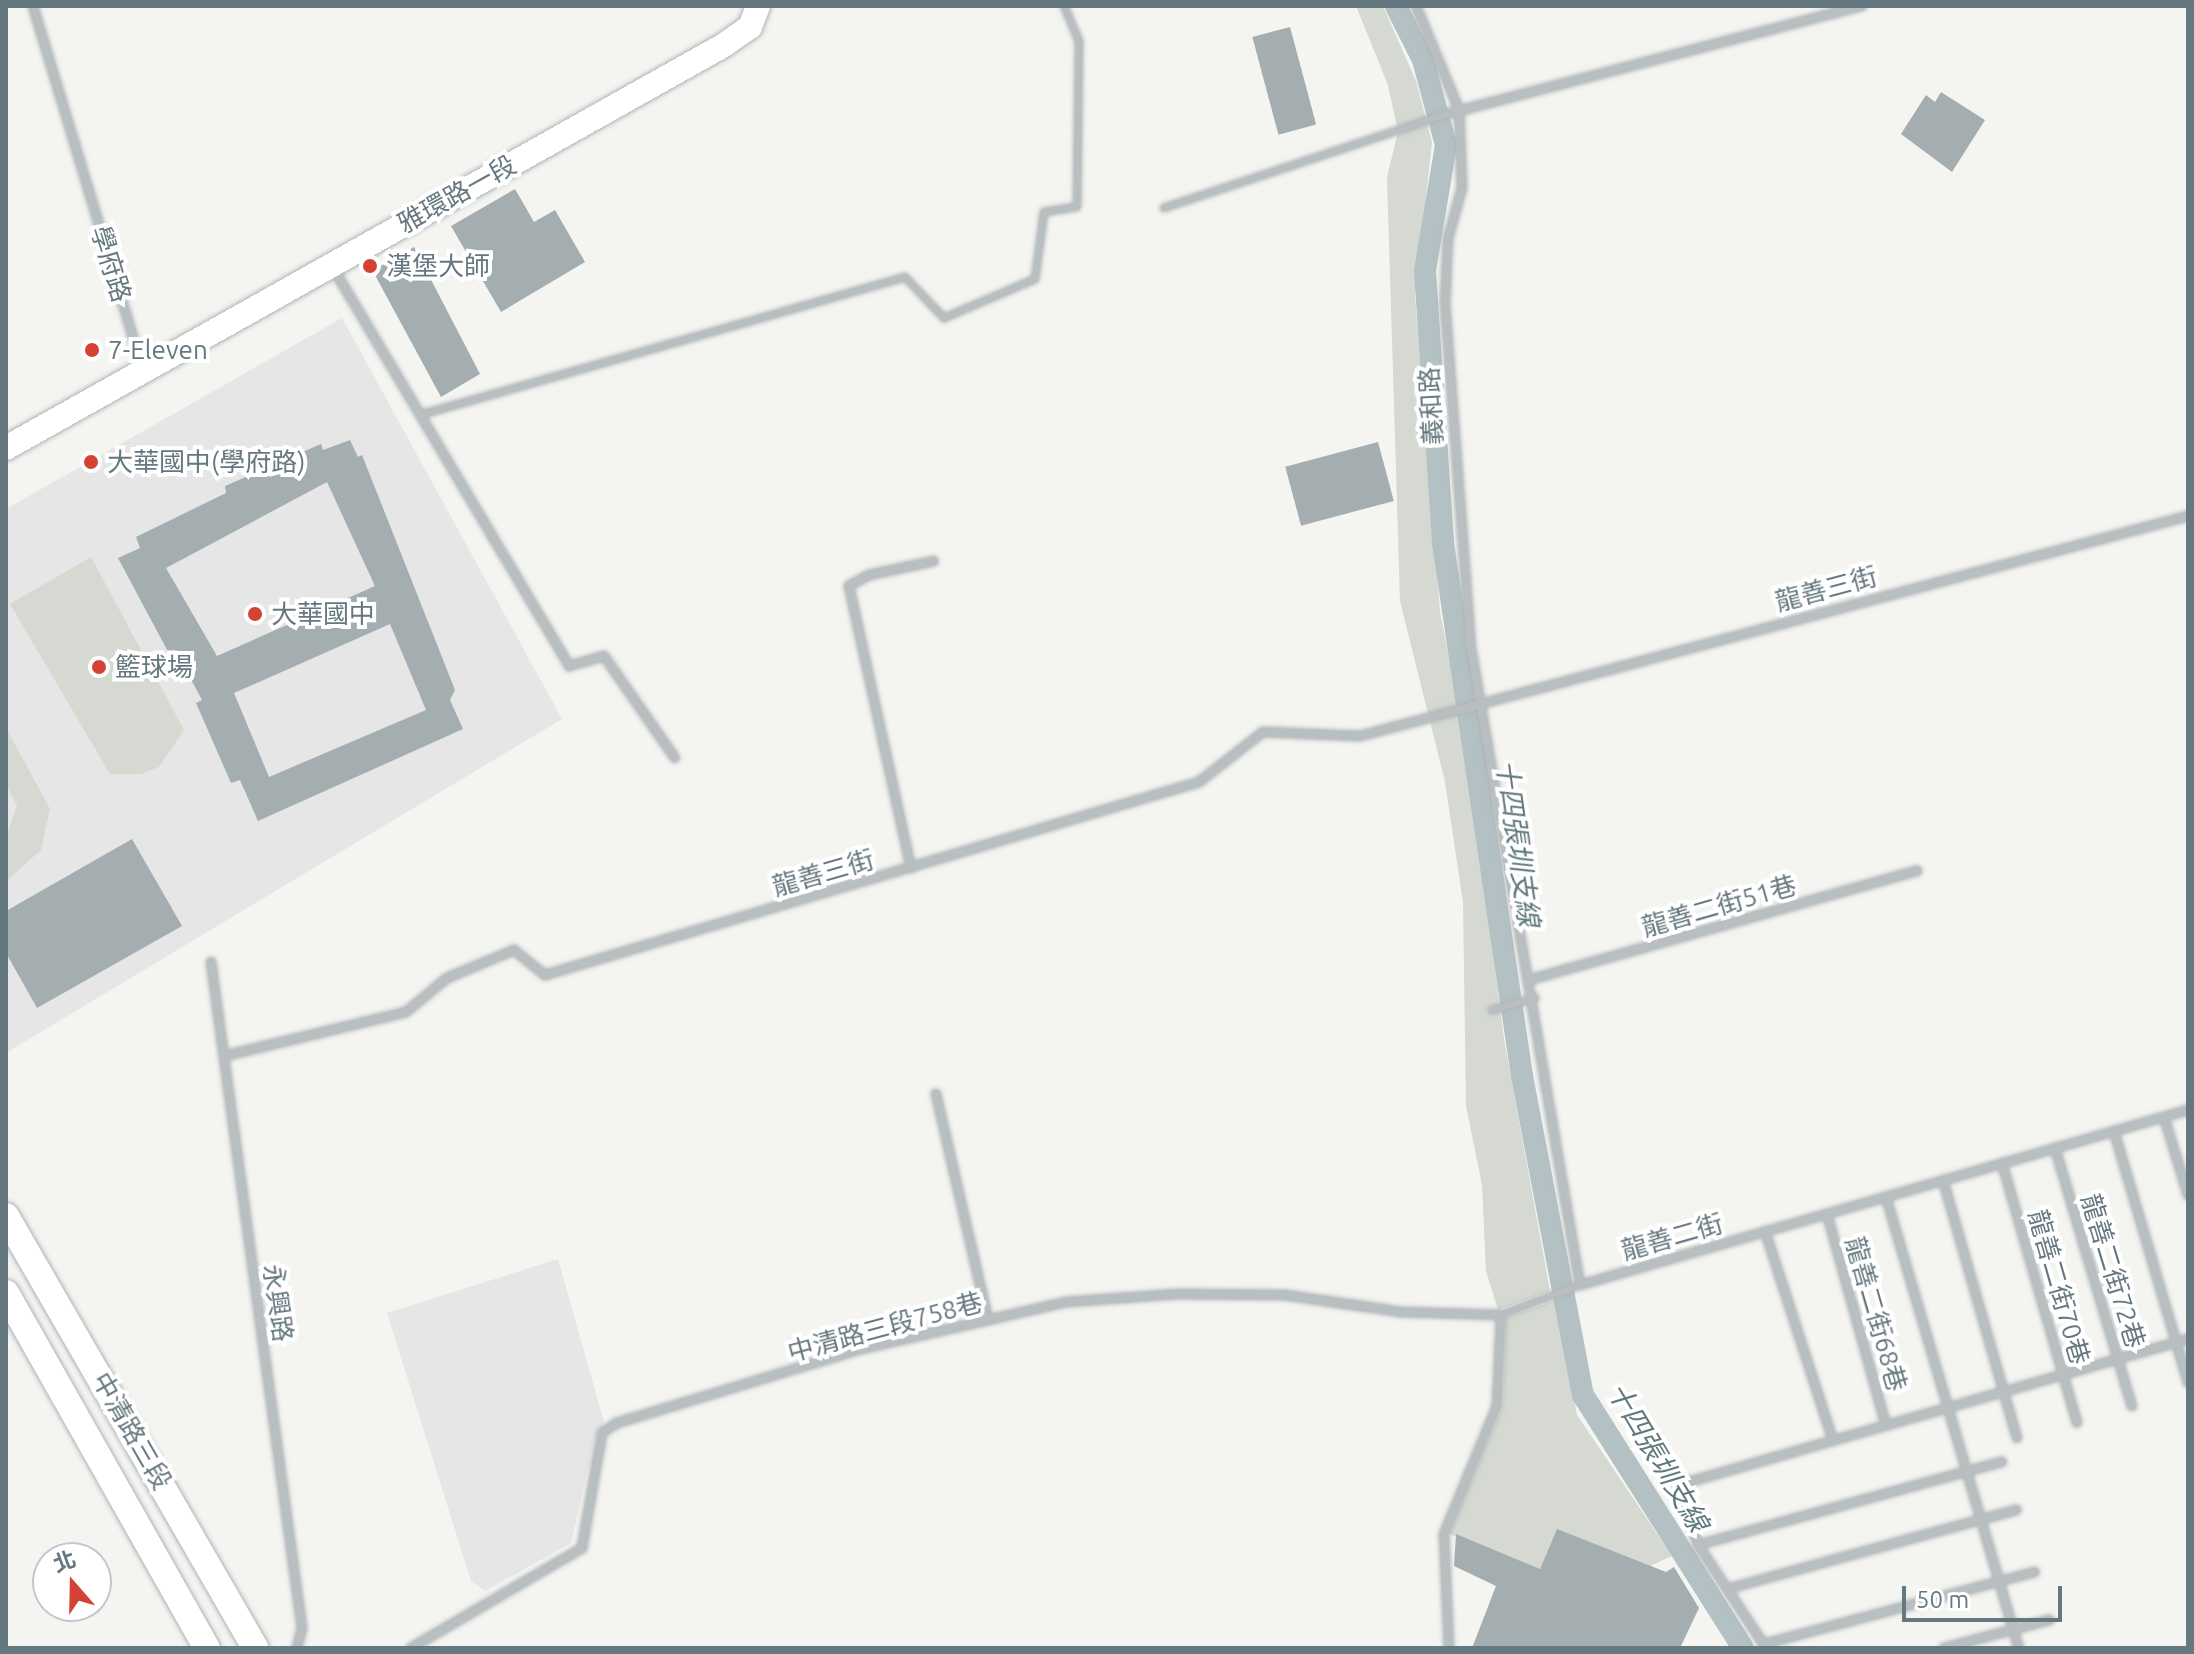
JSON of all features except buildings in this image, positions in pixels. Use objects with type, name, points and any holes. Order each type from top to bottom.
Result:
[{"type":"main road","name":"中清路三段","points":[[6,1216],[255,1648]]},
{"type":"main road","name":"中清路三段","points":[[6,1293],[207,1648]]},
{"type":"main road","points":[[157,1560],[196,1541]]},
{"type":"street","name":"學府路","points":[[33,6],[144,373]]},
{"type":"street","name":"雅環路一段","points":[[144,373],[331,264],[724,45],[750,27],[758,6]]},
{"type":"street","name":"義和路","points":[[1416,6],[1455,112],[1462,188],[1448,238],[1445,303],[1456,496],[1478,700]]},
{"type":"street","points":[[1455,112],[1862,6]]},
{"type":"street","points":[[331,264],[569,666],[604,656],[675,758]]},
{"type":"street","points":[[6,448],[144,373]]},
{"type":"street","name":"龍善三街","points":[[224,1056],[406,1012],[447,978],[514,950],[545,975],[1199,782],[1263,732],[1360,736],[1478,700],[2188,516]]},
{"type":"street","points":[[911,868],[849,586],[869,575],[934,561]]},
{"type":"street","points":[[1478,700],[1532,979],[1580,1285]]},
{"type":"street","name":"龍善二街51巷","points":[[1532,979],[1917,871]]},
{"type":"street","name":"永興路","points":[[211,962],[302,1628],[297,1648]]},
{"type":"street","points":[[936,1094],[988,1320]]},
{"type":"street","name":"龍善二街","points":[[1580,1285],[2188,1110]]},
{"type":"street","points":[[2164,1117],[2188,1195]]},
{"type":"street","name":"龍善二街72巷","points":[[2114,1131],[2188,1382]]},
{"type":"street","name":"龍善二街72巷","points":[[2055,1148],[2132,1406]]},
{"type":"street","name":"龍善二街70巷","points":[[2002,1163],[2077,1422]]},
{"type":"street","points":[[1943,1180],[2017,1438]]},
{"type":"street","name":"龍善二街68巷","points":[[1886,1197],[1949,1407]]},
{"type":"street","name":"龍善二街68巷","points":[[1827,1214],[1886,1425]]},
{"type":"street","points":[[1765,1231],[1833,1440]]},
{"type":"street","name":"中清路三段758巷","points":[[411,1648],[582,1548],[602,1433],[617,1423],[861,1349],[1066,1302],[1178,1294],[1285,1295],[1401,1312],[1501,1315]]},
{"type":"street","points":[[1449,1648],[1444,1534],[1497,1406],[1501,1315]]},
{"type":"street","name":"龍善二街68巷","points":[[1765,1646],[1698,1545],[1678,1485],[2188,1339]]},
{"type":"street","points":[[1949,1407],[2019,1648]]},
{"type":"street","points":[[1698,1545],[2002,1462]]},
{"type":"street","points":[[1727,1589],[2016,1510]]},
{"type":"street","points":[[1765,1646],[2035,1572]]},
{"type":"street","points":[[1944,1648],[2049,1620]]},
{"type":"lane","points":[[420,415],[905,277],[944,318],[1035,279],[1044,212],[1077,207],[1079,41],[1064,6]]},
{"type":"lane","points":[[1164,208],[1455,112]]},
{"type":"lane","points":[[1492,1010],[1535,998]]},
{"type":"lane","name":"龍善二街","points":[[1501,1315],[1580,1285]]},
{"type":"shaded area","points":[[1356,6],[1383,6],[1416,81],[1432,142],[1415,296],[1440,612],[1468,752],[1504,1039],[1550,1291],[1498,1310],[1486,1271],[1482,1185],[1466,1106],[1463,902],[1445,782],[1400,601],[1387,177],[1398,132],[1388,85]]},
{"type":"shaded area","name":"大華國中","points":[[342,318],[562,719],[6,1053],[6,509]]},
{"type":"shaded area","name":"籃球場","points":[[91,557],[184,730],[159,767],[141,774],[110,774],[10,604]]},
{"type":"shaded area","points":[[6,728],[50,809],[41,850],[6,881],[6,838],[17,805],[6,785]]},
{"type":"shaded area","points":[[558,1259],[604,1422],[595,1437],[571,1543],[485,1591],[471,1581],[387,1313]]},
{"type":"shaded area","points":[[1556,1300],[1577,1415],[1672,1556],[1650,1566],[1557,1530],[1540,1569],[1449,1534],[1503,1407],[1506,1318]]},
{"type":"waterway","name":"十四張圳支線","points":[[1396,6],[1423,60],[1446,145],[1425,271],[1443,543],[1522,1076],[1583,1395],[1743,1648]]},
{"type":"place","name":"漢堡大師","points":[[370,266]]},
{"type":"place","name":"7-Eleven","points":[[92,350]]},
{"type":"place","name":"大華國中(學府路)","points":[[91,462]]},
{"type":"place","name":"大華國中","points":[[255,614]]},
{"type":"place","name":"籃球場","points":[[99,667]]}]
